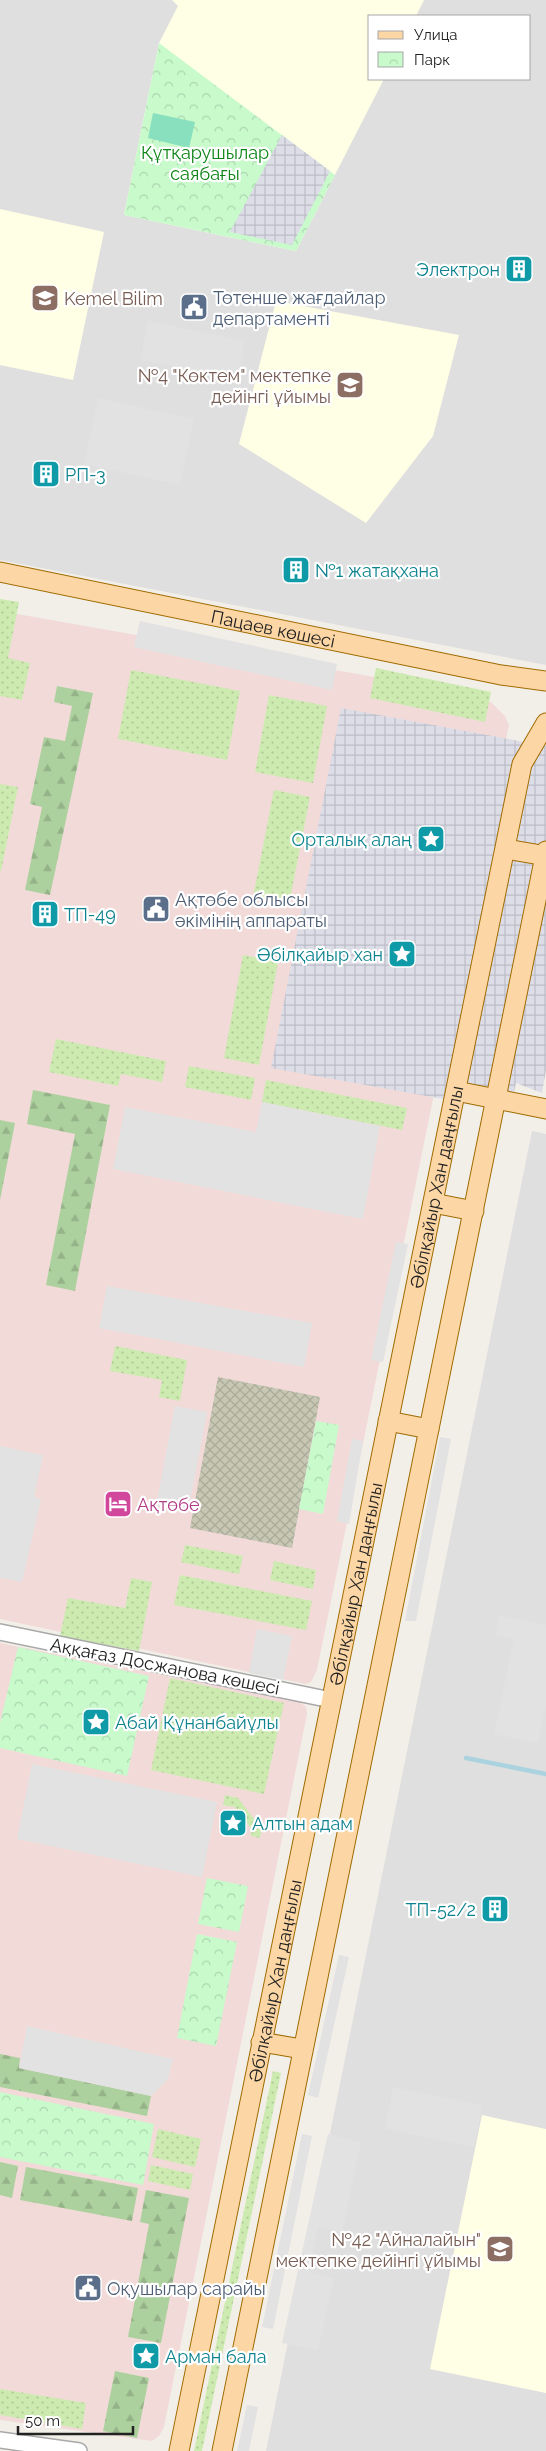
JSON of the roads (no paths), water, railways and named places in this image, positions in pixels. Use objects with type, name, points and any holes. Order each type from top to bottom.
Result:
[{"type":"main road","name":"Пацаев көшесі","points":[[0,572],[501,675],[546,682]]},
{"type":"main road","name":"Әбілқайыр Хан даңғылы","points":[[180,2451],[261,2042],[522,764],[546,723]]},
{"type":"main road","points":[[222,2451],[302,2049],[546,855],[506,849]]},
{"type":"main road","points":[[456,1091],[546,1109]]},
{"type":"main road","points":[[433,1203],[474,1210]]},
{"type":"main road","points":[[388,1421],[429,1429]]},
{"type":"main road","points":[[261,2042],[302,2049]]},
{"type":"street","name":"Аққағаз Досжанова көшесі","points":[[0,1632],[331,1700]]},
{"type":"street","points":[[0,2440],[79,2451]]},
{"type":"waterway","points":[[466,1758],[546,1774]]},
{"type":"place","name":"Электрон","points":[[519,269]]},
{"type":"place","name":"Kemel Bilim","points":[[45,298]]},
{"type":"place","name":"Төтенше жағдайлар департаменті","points":[[194,307]]},
{"type":"place","name":"№4 \"Көктем\" мектепке дейінгі ұйымы","points":[[350,385]]},
{"type":"place","name":"РП-3","points":[[46,474]]},
{"type":"place","name":"№1 жатақхана","points":[[296,570]]},
{"type":"place","name":"Орталық алаң","points":[[431,839]]},
{"type":"place","name":"Ақтөбе облысы әкімінің аппараты","points":[[156,909]]},
{"type":"place","name":"ТП-49","points":[[45,914]]},
{"type":"place","name":"Әбілқайыр хан","points":[[402,954]]},
{"type":"place","name":"Ақтөбе","points":[[118,1504]]},
{"type":"place","name":"Абай Құнанбайұлы","points":[[96,1722]]},
{"type":"place","name":"Алтын адам","points":[[233,1823]]},
{"type":"place","name":"ТП-52/2","points":[[495,1909]]},
{"type":"place","name":"№42 \"Айналайын\" мектепке дейінгі ұйымы","points":[[500,2249]]},
{"type":"place","name":"Оқушылар сарайы","points":[[88,2288]]},
{"type":"place","name":"Арман бала","points":[[146,2356]]},
{"type":"park label","name":"Құтқарушылар саябағы","points":[[205,162]]}]
